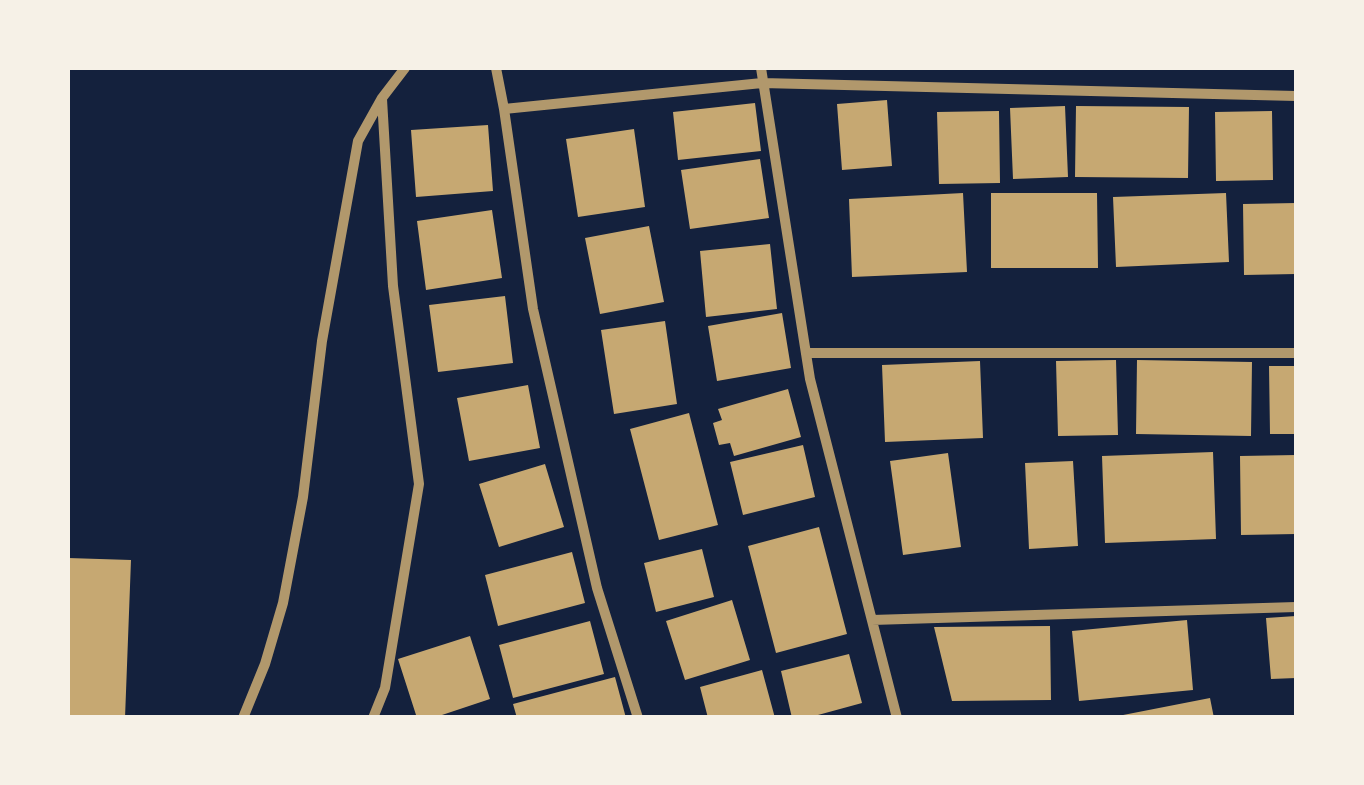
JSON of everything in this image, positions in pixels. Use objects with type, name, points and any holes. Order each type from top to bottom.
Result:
[{"type":"street","points":[[244,718],[282,603],[358,140],[405,68]]},
{"type":"street","points":[[496,68],[533,309],[597,588],[638,718]]},
{"type":"street","points":[[761,68],[810,379],[897,718]]},
{"type":"street","points":[[504,110],[762,84],[1296,96]]},
{"type":"street","points":[[373,718],[385,688],[419,484],[393,286],[382,98]]},
{"type":"street","points":[[806,353],[1296,353]]},
{"type":"street","points":[[872,620],[1296,607]]},
{"type":"building","points":[[887,100],[892,166],[842,170],[837,104]]},
{"type":"building","points":[[755,103],[761,151],[678,160],[673,112]]},
{"type":"building","points":[[1065,106],[1068,177],[1013,179],[1010,108]]},
{"type":"building","points":[[1076,106],[1189,107],[1188,178],[1075,177]]},
{"type":"building","points":[[999,111],[1000,183],[939,184],[937,112]]},
{"type":"building","points":[[1272,111],[1273,180],[1216,181],[1215,112]]},
{"type":"building","points":[[488,125],[493,191],[416,197],[411,130]]},
{"type":"building","points":[[634,129],[645,207],[578,217],[566,139]]},
{"type":"building","points":[[760,159],[769,218],[690,229],[681,170]]},
{"type":"building","points":[[963,193],[967,272],[852,277],[849,199]]},
{"type":"building","points":[[991,193],[1097,193],[1098,268],[991,268]]},
{"type":"building","points":[[1226,193],[1229,262],[1116,267],[1113,197]]},
{"type":"building","points":[[1296,203],[1296,274],[1244,275],[1243,204]]},
{"type":"building","points":[[492,210],[502,278],[426,290],[417,221]]},
{"type":"building","points":[[649,226],[664,302],[600,314],[585,238]]},
{"type":"building","points":[[770,244],[777,309],[706,317],[700,251]]},
{"type":"building","points":[[505,296],[513,363],[438,372],[429,305]]},
{"type":"building","points":[[782,313],[791,368],[717,381],[708,326]]},
{"type":"building","points":[[665,321],[677,404],[614,414],[601,330]]},
{"type":"building","points":[[1116,360],[1118,435],[1058,436],[1056,361]]},
{"type":"building","points":[[1137,360],[1252,362],[1251,436],[1136,434]]},
{"type":"building","points":[[980,361],[983,438],[885,442],[882,365]]},
{"type":"building","points":[[1269,366],[1296,366],[1296,434],[1270,434]]},
{"type":"building","points":[[528,385],[540,448],[469,461],[457,398]]},
{"type":"building","points":[[788,389],[801,437],[734,456],[730,443],[719,445],[713,423],[722,420],[718,409]]},
{"type":"building","points":[[689,413],[718,525],[659,540],[630,429]]},
{"type":"building","points":[[803,445],[815,497],[743,515],[730,462]]},
{"type":"building","points":[[1213,452],[1216,539],[1105,543],[1102,456]]},
{"type":"building","points":[[948,453],[961,547],[903,555],[890,461]]},
{"type":"building","points":[[1296,455],[1296,534],[1241,535],[1240,456]]},
{"type":"building","points":[[1073,461],[1078,546],[1029,549],[1025,463]]},
{"type":"building","points":[[545,464],[564,527],[499,547],[479,484]]},
{"type":"building","points":[[819,527],[847,634],[776,653],[748,546]]},
{"type":"building","points":[[702,549],[714,597],[656,612],[644,563]]},
{"type":"building","points":[[572,552],[585,603],[498,626],[485,575]]},
{"type":"building","points":[[68,558],[131,560],[125,718],[68,718]]},
{"type":"building","points":[[732,600],[750,660],[685,680],[666,621]]},
{"type":"building","points":[[1296,616],[1296,678],[1271,679],[1266,618]]},
{"type":"building","points":[[1187,620],[1193,690],[1079,701],[1072,631]]},
{"type":"building","points":[[590,621],[604,674],[513,698],[499,645]]},
{"type":"building","points":[[1050,626],[1051,700],[952,701],[934,627]]},
{"type":"building","points":[[470,636],[490,699],[433,718],[417,718],[398,659]]},
{"type":"building","points":[[849,654],[862,703],[807,718],[792,718],[781,671]]},
{"type":"building","points":[[762,670],[775,718],[708,718],[700,687]]},
{"type":"building","points":[[615,677],[626,718],[517,718],[513,704]]},
{"type":"building","points":[[1210,698],[1214,718],[1118,718],[1118,716]]}]
